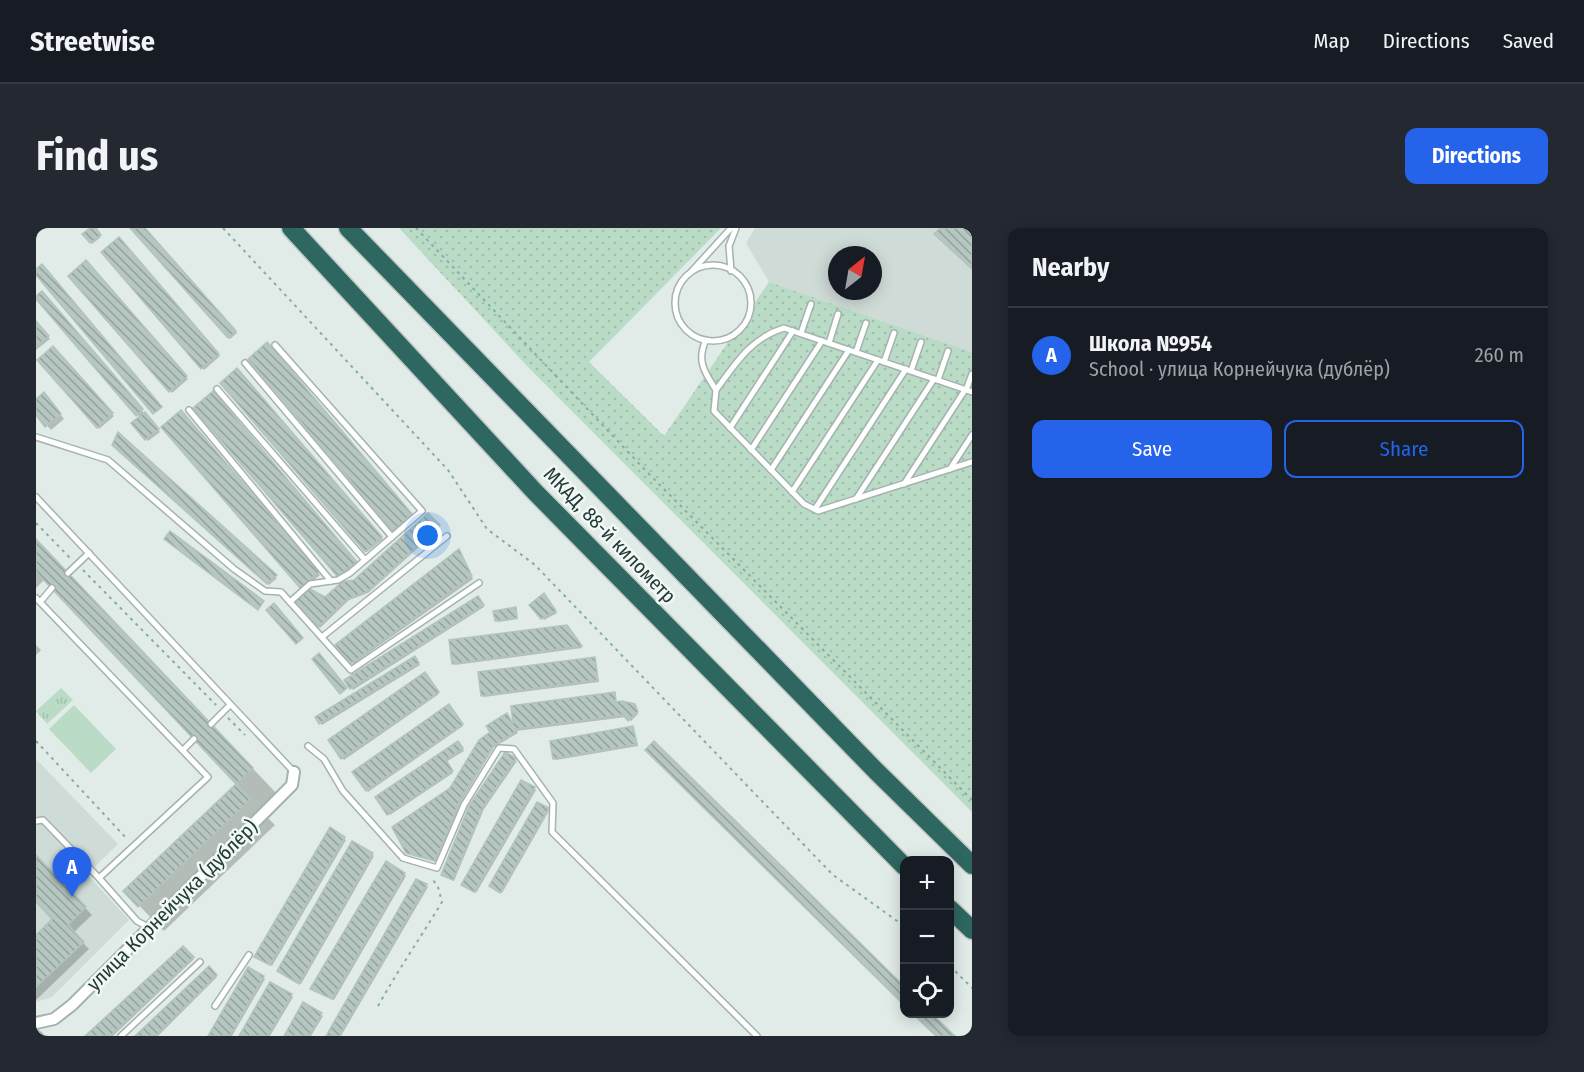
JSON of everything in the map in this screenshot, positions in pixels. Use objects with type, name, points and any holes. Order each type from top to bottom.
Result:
[{"type":"highway","name":"МКАД, 88-й километр","points":[[291,228],[536,492],[900,862]]},
{"type":"highway","name":"МКАД, 88-й километр","points":[[348,228],[598,487],[940,836],[972,865]]},
{"type":"highway","points":[[951,910],[972,930]]},
{"type":"street","name":"улица Корнейчука (дублёр)","points":[[36,1023],[54,1019],[72,1005],[292,785],[294,772]]},
{"type":"lane","points":[[691,273],[714,266],[738,275],[747,288],[750,305],[749,313],[735,334],[720,340],[706,340],[688,332],[678,318],[675,302],[680,286],[699,261],[731,228]]},
{"type":"lane","points":[[731,271],[729,246],[736,228]]},
{"type":"lane","points":[[801,333],[811,304]]},
{"type":"lane","points":[[751,450],[825,342],[838,314]]},
{"type":"lane","points":[[771,470],[852,351],[866,323]]},
{"type":"lane","points":[[968,390],[784,328],[768,332],[749,347],[716,390],[714,411],[804,504],[818,511],[972,462]]},
{"type":"lane","points":[[730,428],[793,331]]},
{"type":"lane","points":[[792,492],[881,361],[894,333]]},
{"type":"lane","points":[[706,340],[701,363],[716,390]]},
{"type":"lane","points":[[815,509],[908,370],[921,342]]},
{"type":"lane","points":[[275,345],[422,511],[350,573],[338,580],[310,584],[290,602]]},
{"type":"lane","points":[[856,499],[936,380],[948,351]]},
{"type":"lane","points":[[245,363],[392,537]]},
{"type":"lane","points":[[904,484],[968,390],[972,374]]},
{"type":"lane","points":[[218,389],[365,561]]},
{"type":"lane","points":[[189,410],[331,581]]},
{"type":"lane","points":[[950,469],[972,435]]},
{"type":"lane","points":[[36,436],[108,460],[234,569],[265,591],[281,592],[351,669],[479,583]]},
{"type":"lane","points":[[36,497],[294,772]]},
{"type":"lane","points":[[322,638],[447,536]]},
{"type":"lane","points":[[68,573],[89,554]]},
{"type":"lane","points":[[52,588],[38,600],[208,777],[99,878]]},
{"type":"lane","points":[[211,723],[230,705]]},
{"type":"lane","points":[[183,750],[194,739]]},
{"type":"lane","points":[[308,746],[324,759],[343,791],[404,858],[437,868],[464,805],[499,748],[514,749],[553,802],[552,832],[757,1036]]},
{"type":"lane","points":[[36,821],[43,820],[137,921],[150,928]]},
{"type":"lane","points":[[215,1006],[249,955]]},
{"type":"lane","points":[[121,1036],[200,962]]},
{"type":"lane","points":[[36,1033],[40,1036]]},
{"type":"path","points":[[223,228],[448,470],[487,530],[535,565],[833,875],[900,923]]},
{"type":"path","points":[[416,228],[647,472],[972,800]]},
{"type":"path","points":[[36,523],[246,736]]},
{"type":"path","points":[[36,741],[134,846]]},
{"type":"path","points":[[378,1006],[404,960],[442,902],[438,887],[428,873]]},
{"type":"path","points":[[954,970],[972,988]]},
{"type":"shaded area","points":[[755,228],[972,228],[972,352],[769,282],[746,243]]},
{"type":"shaded area","points":[[36,759],[118,844],[87,874],[129,920],[52,997],[36,1002]]},
{"type":"green space","points":[[399,228],[721,228],[589,362],[664,436],[769,282],[972,352],[972,812],[528,367]]},
{"type":"green space","points":[[61,688],[73,700],[47,724],[36,711]]},
{"type":"green space","points":[[74,705],[116,749],[91,773],[49,729]]},
{"type":"building","points":[[90,228],[96,228],[101,235],[90,243],[82,234]]},
{"type":"building","points":[[130,228],[145,228],[236,331],[228,338]]},
{"type":"building","points":[[940,228],[972,228],[972,269],[934,234]]},
{"type":"building","points":[[119,237],[219,354],[201,369],[101,252]]},
{"type":"building","points":[[86,260],[187,376],[169,392],[68,276]]},
{"type":"building","points":[[42,264],[162,407],[153,414],[36,275],[36,269]]},
{"type":"building","points":[[42,291],[143,409],[136,416],[36,299]]},
{"type":"building","points":[[36,321],[49,336],[36,347]]},
{"type":"building","points":[[267,342],[412,514],[393,531],[248,359]]},
{"type":"building","points":[[53,346],[113,413],[97,428],[37,360]]},
{"type":"building","points":[[237,368],[382,537],[365,552],[220,383]]},
{"type":"building","points":[[213,391],[357,562],[337,576],[193,408]]},
{"type":"building","points":[[44,392],[61,414],[45,427],[36,415],[36,399]]},
{"type":"building","points":[[181,410],[319,572],[300,588],[161,427]]},
{"type":"building","points":[[145,412],[159,429],[145,440],[131,423]]},
{"type":"building","points":[[118,432],[277,575],[267,584],[112,445]]},
{"type":"building","points":[[428,513],[440,525],[367,592],[347,599],[318,627],[295,602],[310,589],[325,597],[342,582],[354,580]]},
{"type":"building","points":[[170,531],[264,601],[258,610],[164,539]]},
{"type":"building","points":[[36,539],[253,768],[236,784],[36,572]]},
{"type":"building","points":[[459,549],[472,576],[350,664],[335,645]]},
{"type":"building","points":[[544,593],[556,611],[541,619],[529,605]]},
{"type":"building","points":[[478,596],[484,605],[350,689],[344,680]]},
{"type":"building","points":[[274,603],[303,638],[296,644],[266,610]]},
{"type":"building","points":[[516,607],[517,618],[495,621],[493,611]]},
{"type":"building","points":[[567,625],[582,646],[452,664],[449,640]]},
{"type":"building","points":[[319,653],[347,688],[340,694],[312,659]]},
{"type":"building","points":[[415,656],[419,663],[319,724],[315,717]]},
{"type":"building","points":[[595,657],[598,680],[481,696],[478,672]]},
{"type":"building","points":[[425,672],[439,692],[341,759],[328,740]]},
{"type":"building","points":[[615,692],[616,702],[635,704],[638,712],[628,721],[623,715],[516,729],[517,731],[493,746],[460,800],[435,861],[406,853],[392,827],[450,788],[479,740],[490,732],[486,726],[507,713],[513,724],[511,706]]},
{"type":"building","points":[[449,704],[463,724],[366,791],[352,772]]},
{"type":"building","points":[[633,726],[637,744],[553,759],[550,741]]},
{"type":"building","points":[[458,741],[463,748],[446,760],[453,771],[387,815],[375,797]]},
{"type":"building","points":[[654,741],[900,982],[900,1001],[645,750]]},
{"type":"building","points":[[505,752],[516,758],[483,807],[453,880],[441,875],[469,806]]},
{"type":"building","points":[[521,780],[535,787],[474,892],[461,885]]},
{"type":"building","points":[[236,784],[251,799],[138,907],[123,891]]},
{"type":"building","points":[[537,802],[549,808],[500,893],[489,886]]},
{"type":"building","points":[[330,827],[345,837],[270,965],[254,957]]},
{"type":"building","points":[[352,841],[373,853],[299,984],[277,971]]},
{"type":"building","points":[[36,855],[86,907],[68,925],[84,942],[36,987],[36,935],[52,919],[36,902]]},
{"type":"building","points":[[386,861],[405,873],[332,999],[310,989]]},
{"type":"building","points":[[416,879],[427,884],[339,1036],[326,1036]]},
{"type":"building","points":[[183,946],[194,957],[110,1036],[85,1036]]},
{"type":"building","points":[[209,966],[217,975],[155,1036],[135,1036]]},
{"type":"building","points":[[248,967],[264,976],[230,1036],[208,1036]]},
{"type":"building","points":[[270,982],[292,994],[268,1036],[239,1036]]},
{"type":"building","points":[[303,1002],[322,1013],[309,1036],[284,1036]]},
{"type":"building","points":[[917,1018],[936,1018],[955,1036],[936,1036]]},
{"type":"place","name":"Школа №954","points":[[72,897]]}]
